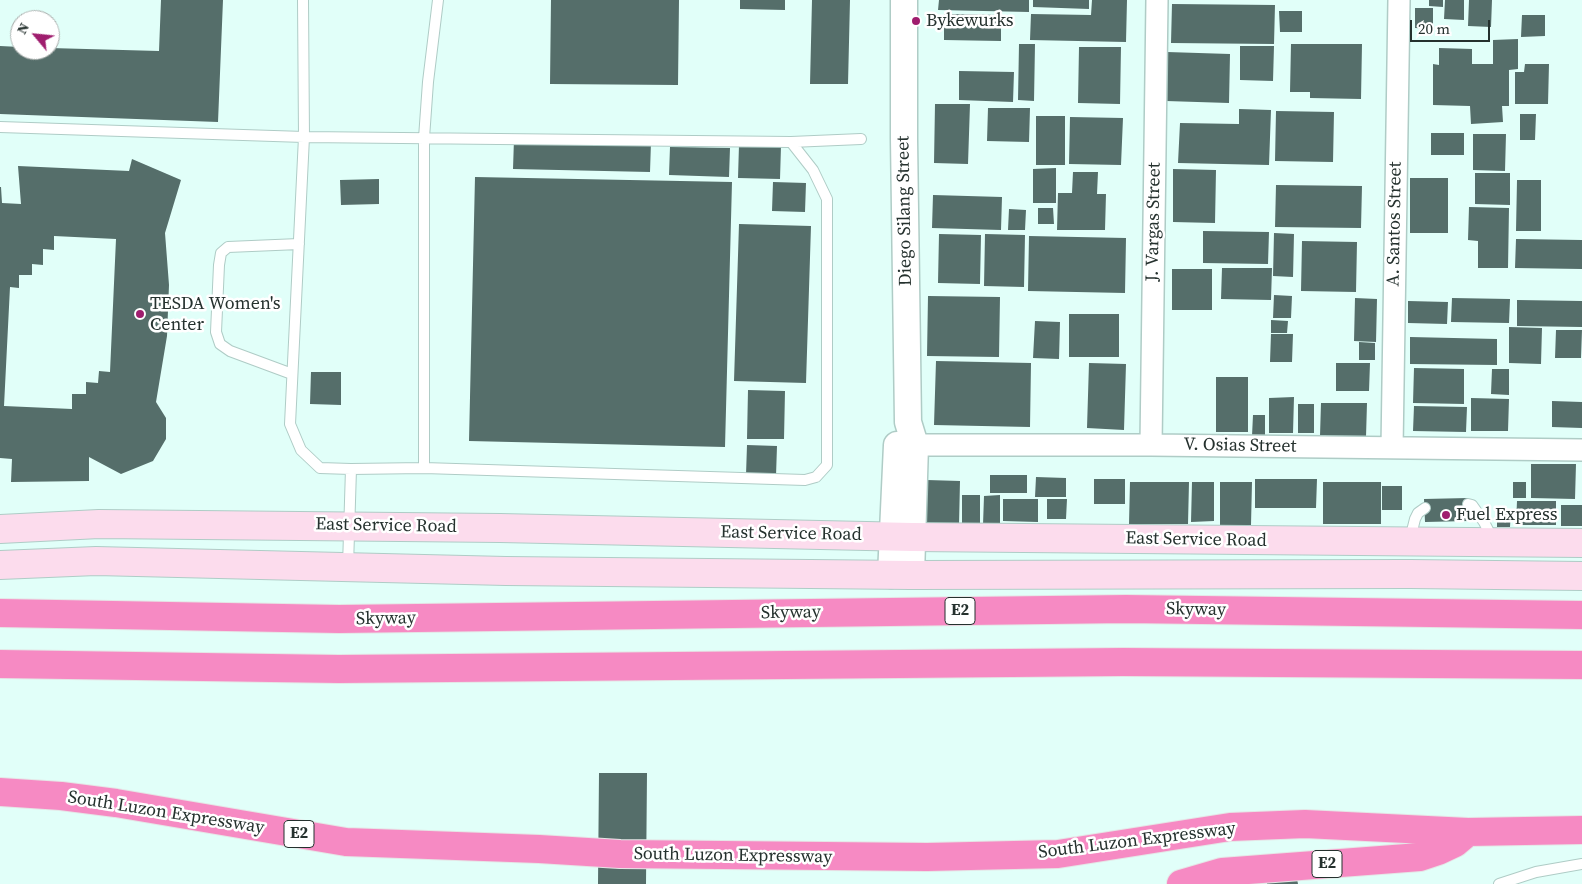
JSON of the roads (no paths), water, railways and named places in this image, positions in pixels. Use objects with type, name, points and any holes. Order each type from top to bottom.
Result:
[{"type":"highway","name":"Skyway","points":[[0,613],[339,619],[1126,609],[1582,615]]},
{"type":"highway","points":[[0,664],[339,669],[1123,662],[1582,665]]},
{"type":"highway","name":"South Luzon Expressway","points":[[0,792],[61,796],[116,803],[346,842],[620,854],[927,857],[1058,854],[1230,827],[1305,824],[1468,832],[1582,830]]},
{"type":"highway","name":"E2","points":[[1181,884],[1222,872],[1420,857],[1455,843],[1468,832]]},
{"type":"main road","name":"East Service Road","points":[[0,529],[99,524],[349,526],[902,537],[1582,543]]},
{"type":"main road","points":[[1410,542],[1410,574]]},
{"type":"main road","name":"East Service Road","points":[[0,565],[96,561],[506,571],[901,575],[1410,574],[1582,576]]},
{"type":"street","name":"Diego Silang Street","points":[[901,575],[907,437],[904,0]]},
{"type":"street","name":"J. Vargas Street","points":[[1151,445],[1157,0]]},
{"type":"street","name":"A. Santos Street","points":[[1392,448],[1398,0]]},
{"type":"street","name":"V. Osias Street","points":[[907,437],[1151,445],[1582,450]]},
{"type":"lane","points":[[303,0],[304,137],[290,424],[301,450],[320,468],[424,468],[805,480],[816,477],[827,465],[827,199],[813,170],[791,142]]},
{"type":"lane","points":[[424,468],[424,138],[428,82],[438,0]]},
{"type":"lane","points":[[0,127],[304,137],[791,142],[861,139]]},
{"type":"lane","points":[[292,374],[230,351],[220,344],[216,332],[219,265],[221,253],[228,247],[299,244]]},
{"type":"lane","points":[[348,567],[351,469]]},
{"type":"lane","points":[[1468,504],[1472,505],[1484,522],[1492,542]]},
{"type":"lane","points":[[1410,542],[1415,519],[1418,513],[1425,508]]},
{"type":"lane","points":[[1500,884],[1536,872],[1582,864]]},
{"type":"place","name":"Bykewurks","points":[[916,21]]},
{"type":"place","name":"TESDA Women's Center","points":[[140,314]]},
{"type":"place","name":"Fuel Express","points":[[1446,515]]}]
